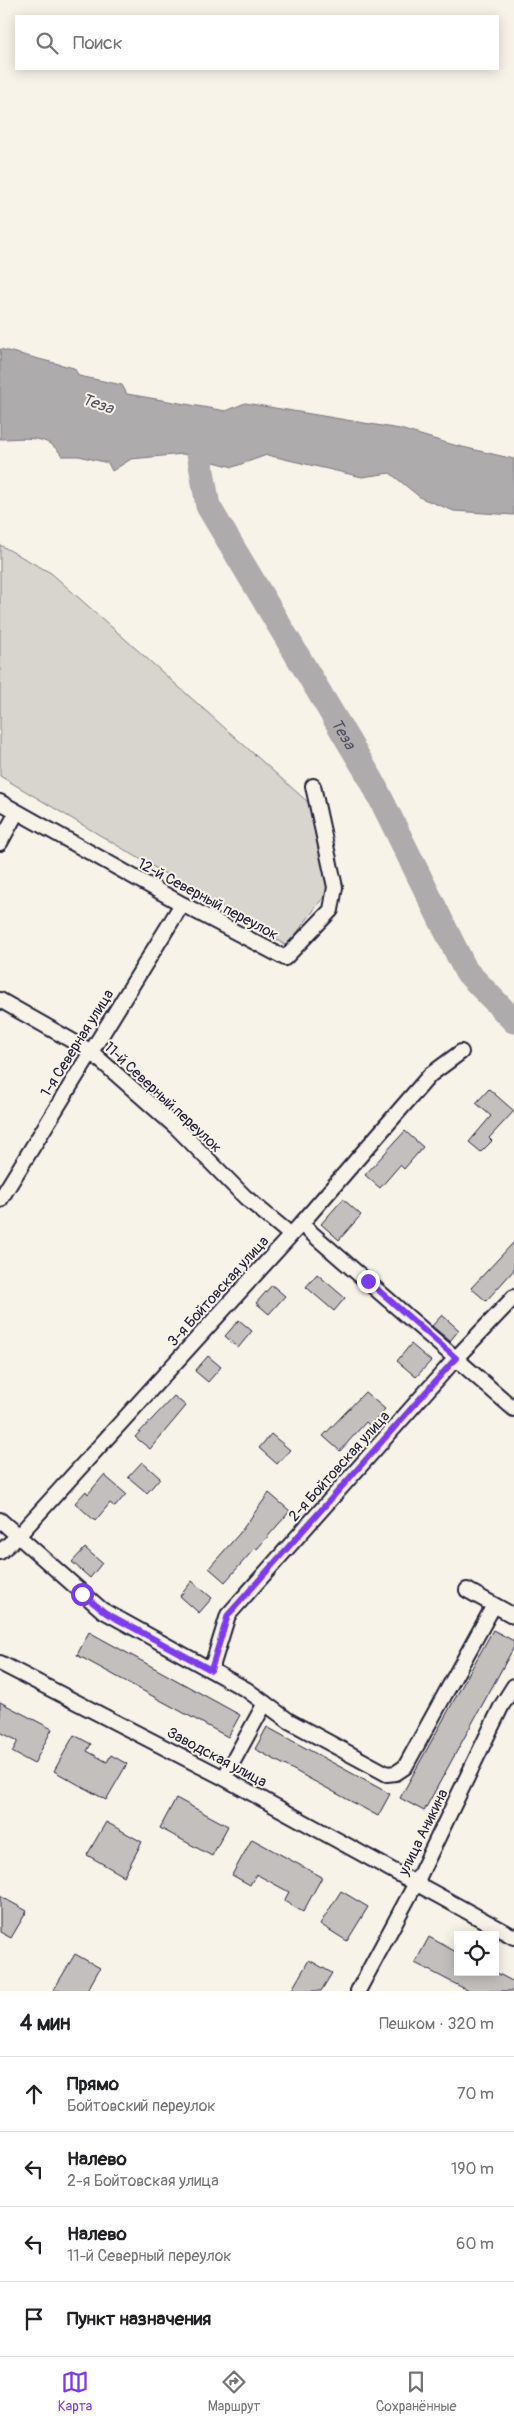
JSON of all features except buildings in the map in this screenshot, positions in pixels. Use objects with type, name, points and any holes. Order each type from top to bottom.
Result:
[{"type":"street","name":"12-й Северный переулок","points":[[0,802],[182,904],[285,958],[331,910],[335,887],[313,786]]},
{"type":"street","points":[[0,843],[18,812]]},
{"type":"street","name":"1-я Северная улица","points":[[0,1200],[182,904]]},
{"type":"street","name":"11-й Северный переулок","points":[[0,1000],[90,1051],[178,1128],[245,1197],[291,1235]]},
{"type":"street","name":"3-я Бойтовская улица","points":[[0,1552],[18,1536],[301,1224],[430,1075],[461,1052]]},
{"type":"street","points":[[301,1224],[514,1409]]},
{"type":"street","name":"2-я Бойтовская улица","points":[[211,1670],[228,1615],[456,1358],[514,1297]]},
{"type":"street","points":[[0,1520],[98,1608],[247,1690],[289,1721],[387,1774],[396,1773],[404,1767],[494,1605]]},
{"type":"street","points":[[467,1590],[514,1616]]},
{"type":"street","name":"Заводская улица","points":[[0,1663],[224,1778],[514,1937]]},
{"type":"street","name":"улица Аникина","points":[[358,1991],[416,1884],[502,1705],[514,1686]]},
{"type":"street","points":[[224,1778],[265,1703]]},
{"type":"shaded area","points":[[0,545],[51,573],[319,812],[334,883],[287,946],[0,776]]},
{"type":"water","points":[[0,349],[74,368],[79,376],[122,385],[127,394],[226,411],[245,403],[400,429],[454,445],[514,459],[514,515],[454,511],[421,498],[390,473],[362,477],[267,455],[233,467],[183,454],[131,459],[112,471],[108,463],[79,456],[62,456],[50,444],[42,441],[26,438],[0,439]]},
{"type":"waterway","name":"Теза","points":[[196,436],[208,506],[371,779],[466,971],[514,1021]]},
{"type":"route","points":[[82,1594],[106,1613],[211,1670],[228,1615],[456,1358],[368,1281]]}]
